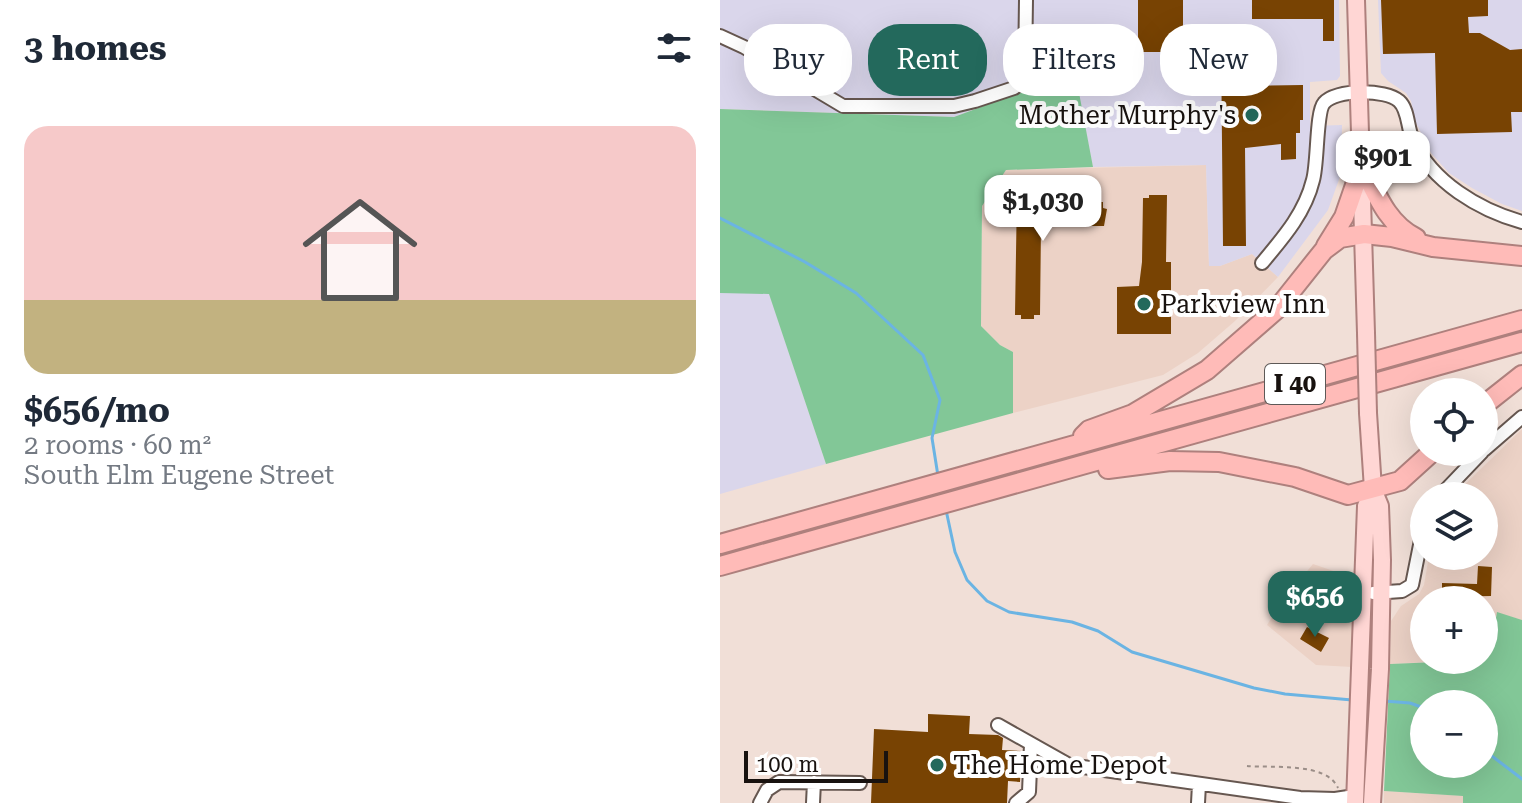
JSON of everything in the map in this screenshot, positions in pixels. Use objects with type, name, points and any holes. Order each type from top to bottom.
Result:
[{"type":"highway","points":[[1362,165],[1392,221],[1405,233],[1433,247]]},
{"type":"highway","points":[[1068,448],[1089,430],[1133,414],[1207,370],[1277,309],[1324,250],[1344,217],[1362,165]]},
{"type":"highway","points":[[1324,250],[1340,238],[1364,234],[1433,247],[1522,256]]},
{"type":"highway","name":"I 40","points":[[720,544],[1522,320]]},
{"type":"highway","name":"I 40","points":[[720,566],[1522,342]]},
{"type":"highway","points":[[1498,394],[1522,375]]},
{"type":"highway","points":[[1074,467],[1103,470],[1160,461],[1219,462],[1295,477],[1348,495],[1400,481],[1417,466]]},
{"type":"main road","points":[[1356,0],[1368,413],[1373,489],[1380,506],[1380,669],[1372,803]]},
{"type":"main road","points":[[1351,799],[1361,669],[1366,506],[1373,489]]},
{"type":"street","points":[[720,36],[843,106],[954,106],[1014,88],[1022,82],[1025,70],[1026,0]]},
{"type":"street","points":[[1262,263],[1300,213],[1311,188],[1318,152],[1319,110],[1331,96],[1385,93],[1396,98],[1404,106],[1410,133],[1418,150],[1432,170],[1479,204],[1522,222]]},
{"type":"street","points":[[1498,438],[1522,417]]},
{"type":"street","points":[[1453,482],[1469,466]]},
{"type":"street","points":[[1362,593],[1402,591],[1412,585],[1415,570]]},
{"type":"street","points":[[998,725],[1069,765],[1300,798],[1351,799]]},
{"type":"street","points":[[1016,803],[1029,792],[1031,744]]},
{"type":"street","points":[[760,803],[767,790],[779,782],[860,783]]},
{"type":"street","points":[[813,803],[814,782]]},
{"type":"street","points":[[1198,803],[1199,784]]},
{"type":"path","points":[[1247,766],[1319,771],[1331,775],[1351,799]]},
{"type":"shaded area","points":[[720,0],[1339,0],[1340,76],[1337,80],[1310,82],[1310,126],[1342,125],[1341,174],[1328,210],[1278,277],[1252,254],[1220,266],[1209,266],[1206,165],[1093,167],[1079,96],[1144,96],[1144,24],[1003,24],[1003,96],[1011,96],[954,117],[720,109]]},
{"type":"shaded area","points":[[1378,0],[1522,0],[1522,211],[1472,188],[1449,173],[1431,153],[1406,93],[1381,73]]},
{"type":"shaded area","points":[[1206,165],[1209,266],[1220,266],[1252,254],[1278,277],[1198,353],[1163,375],[1013,413],[1013,352],[1000,345],[981,326],[982,206],[1006,170]]},
{"type":"shaded area","points":[[720,293],[769,293],[826,464],[720,494]]},
{"type":"shaded area","points":[[1522,429],[1522,620],[1498,613],[1498,586],[1423,586],[1427,570],[1498,570],[1498,482],[1467,482],[1484,466],[1498,466],[1498,452]]},
{"type":"shaded area","points":[[1313,564],[1354,578],[1352,667],[1316,665],[1267,625]]},
{"type":"shaded area","points":[[1410,600],[1410,663],[1390,664],[1391,621],[1401,606]]},
{"type":"shaded area","points":[[1384,791],[1463,796],[1463,803],[1384,803]]},
{"type":"green space","points":[[1011,96],[1080,96],[1093,167],[1006,170],[982,206],[981,326],[1000,345],[1013,352],[1013,413],[826,464],[769,294],[720,293],[720,109],[954,117]]},
{"type":"green space","points":[[1498,612],[1522,620],[1522,803],[1463,803],[1463,796],[1384,791],[1390,664],[1410,663],[1410,674],[1498,674]]},
{"type":"building","points":[[1138,0],[1183,0],[1183,24],[1160,24],[1160,52],[1144,52],[1144,24],[1138,24]]},
{"type":"building","points":[[1252,0],[1334,0],[1334,41],[1323,41],[1323,19],[1252,19]]},
{"type":"building","points":[[1381,0],[1488,0],[1488,16],[1468,17],[1469,33],[1480,33],[1510,50],[1522,49],[1522,112],[1511,112],[1512,132],[1437,134],[1435,53],[1383,54]]},
{"type":"building","points":[[1277,85],[1303,85],[1303,120],[1300,120],[1300,133],[1296,133],[1296,159],[1281,160],[1281,144],[1245,148],[1246,246],[1223,246],[1222,96],[1277,96]]},
{"type":"building","points":[[1017,192],[1034,192],[1034,205],[1103,202],[1103,208],[1107,209],[1104,226],[1041,226],[1040,315],[1034,315],[1034,319],[1021,319],[1021,315],[1015,315]]},
{"type":"building","name":"Parkview Inn","points":[[1149,195],[1167,195],[1166,262],[1171,262],[1171,334],[1117,334],[1117,287],[1139,286],[1143,198],[1149,198]]},
{"type":"building","points":[[1478,570],[1492,570],[1491,586],[1442,586],[1442,583],[1477,584]]},
{"type":"building","points":[[1325,606],[1347,607],[1346,621],[1324,620]]},
{"type":"building","points":[[1307,627],[1329,638],[1321,652],[1300,639]]},
{"type":"building","name":"The Home Depot","points":[[928,714],[970,716],[969,734],[998,735],[1003,738],[1002,750],[1022,751],[1020,782],[1008,781],[1007,803],[871,803],[874,729],[928,732]]},
{"type":"waterway","points":[[720,218],[805,262],[856,293],[923,355],[940,400],[932,438],[938,476]]},
{"type":"waterway","points":[[946,510],[955,552],[967,580],[987,601],[1009,612],[1072,622],[1098,631],[1132,652],[1254,688],[1352,700]]},
{"type":"waterway","points":[[1384,701],[1410,703]]},
{"type":"waterway","points":[[1498,761],[1522,779]]},
{"type":"place","name":"Mother Murphy's","points":[[1252,115]]},
{"type":"place","name":"Parkview Inn","points":[[1144,304]]},
{"type":"place","name":"The Home Depot","points":[[937,765]]}]
